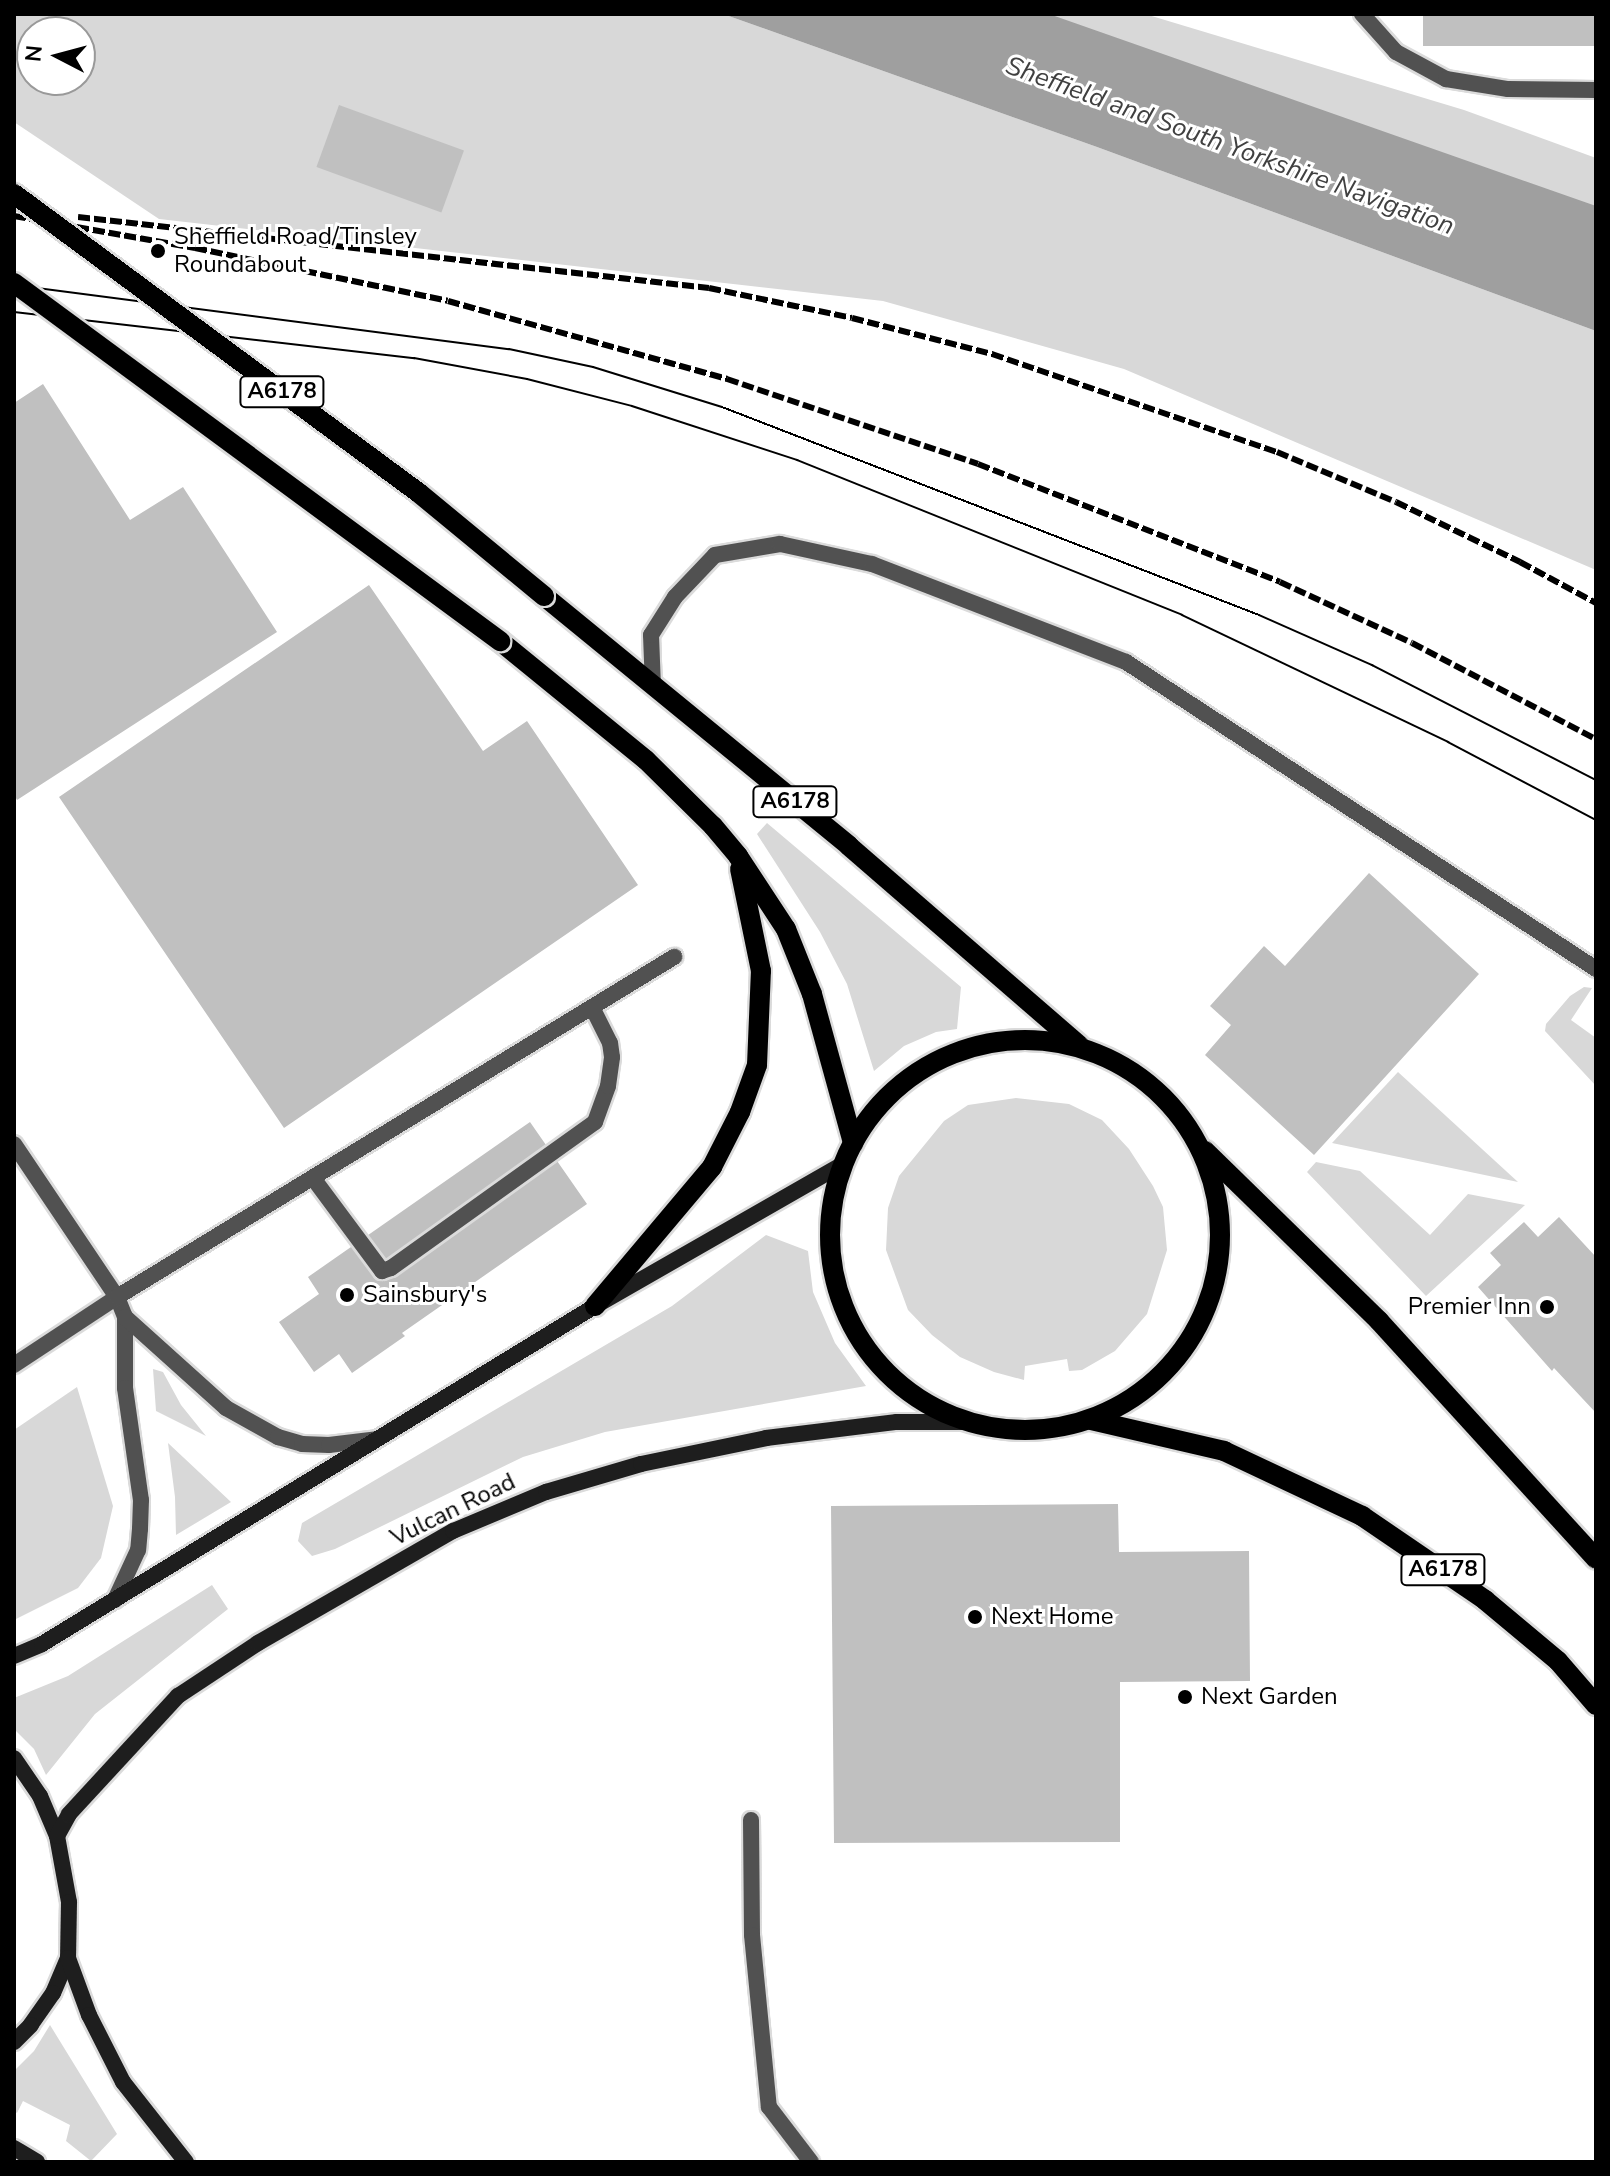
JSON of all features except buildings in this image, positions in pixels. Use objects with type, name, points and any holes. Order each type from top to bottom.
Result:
[{"type":"main road","name":"A6178","points":[[14,194],[419,493],[849,846],[1082,1047]]},
{"type":"main road","name":"A6178","points":[[14,283],[500,641],[646,760],[713,826],[738,856],[786,929],[812,994],[853,1143]]},
{"type":"main road","points":[[595,1306],[712,1167],[740,1112],[757,1065],[761,971],[738,856]]},
{"type":"main road","name":"A6178","points":[[841,1165],[829,1238],[833,1278],[846,1316],[866,1351],[894,1381],[927,1405],[963,1422],[995,1429],[1059,1429],[1091,1420],[1122,1405],[1159,1377],[1194,1334],[1208,1304],[1217,1273],[1220,1229],[1212,1176],[1199,1146],[1178,1113],[1150,1085],[1118,1063],[1082,1047],[1056,1041],[1003,1040],[977,1044],[942,1057],[909,1077],[880,1102],[853,1143]]},
{"type":"main road","points":[[841,1165],[853,1143]]},
{"type":"main road","name":"A6178","points":[[1199,1146],[1379,1321],[1596,1559]]},
{"type":"main road","name":"A6178","points":[[1091,1420],[1224,1451],[1362,1516],[1485,1600],[1558,1661],[1596,1705]]},
{"type":"street","points":[[1362,14],[1396,52],[1446,79],[1508,89],[1596,90]]},
{"type":"street","points":[[653,687],[651,635],[675,597],[715,555],[780,544],[872,564],[1126,662],[1596,969]]},
{"type":"street","points":[[14,1365],[117,1297],[674,957]]},
{"type":"street","points":[[313,1178],[382,1271],[391,1268],[595,1122],[608,1086],[612,1057],[610,1043],[592,1007]]},
{"type":"street","points":[[14,1144],[117,1297],[125,1317],[125,1388],[141,1500],[140,1529],[138,1550],[115,1600]]},
{"type":"street","points":[[14,1656],[42,1644],[595,1306],[841,1165]]},
{"type":"street","points":[[125,1317],[226,1408],[278,1437],[302,1444],[329,1445],[377,1439]]},
{"type":"street","name":"Vulcan Road","points":[[57,1836],[69,1814],[178,1696],[258,1643],[453,1531],[546,1492],[641,1464],[766,1438],[897,1422],[963,1422]]},
{"type":"street","points":[[14,1758],[40,1796],[57,1836],[69,1902],[68,1958],[89,2015],[123,2082],[186,2162]]},
{"type":"street","points":[[751,1820],[752,1935],[769,2107],[811,2162]]},
{"type":"street","points":[[14,2042],[31,2025],[53,1993],[68,1958]]},
{"type":"street","points":[[14,2148],[37,2162]]},
{"type":"shaded area","points":[[14,14],[723,14],[1097,147],[1596,331],[1596,570],[1124,369],[883,301],[159,219],[14,122]]},
{"type":"shaded area","points":[[1043,14],[1145,14],[1464,110],[1596,158],[1596,209]]},
{"type":"shaded area","points":[[767,823],[961,987],[957,1029],[936,1032],[904,1046],[874,1071],[847,984],[820,932],[757,834]]},
{"type":"shaded area","points":[[1584,987],[1592,988],[1571,1020],[1596,1038],[1596,1086],[1545,1031],[1546,1024],[1570,996]]},
{"type":"shaded area","points":[[1398,1072],[1518,1182],[1332,1143]]},
{"type":"shaded area","points":[[1016,1098],[1069,1104],[1102,1120],[1129,1149],[1153,1186],[1163,1207],[1167,1250],[1147,1314],[1115,1351],[1082,1370],[1069,1371],[1067,1359],[1025,1366],[1024,1380],[994,1372],[960,1357],[932,1335],[908,1310],[886,1250],[888,1208],[899,1176],[944,1121],[968,1105]]},
{"type":"shaded area","points":[[1316,1162],[1360,1171],[1430,1235],[1468,1194],[1525,1205],[1426,1296],[1307,1172]]},
{"type":"shaded area","points":[[766,1235],[808,1251],[813,1292],[835,1343],[866,1386],[605,1432],[523,1457],[335,1549],[312,1556],[298,1541],[302,1523],[672,1306]]},
{"type":"shaded area","points":[[153,1369],[163,1372],[181,1405],[206,1436],[156,1411]]},
{"type":"shaded area","points":[[77,1387],[113,1506],[101,1558],[78,1588],[14,1620],[14,1430]]},
{"type":"shaded area","points":[[168,1443],[231,1502],[176,1535],[175,1497]]},
{"type":"shaded area","points":[[212,1585],[228,1609],[95,1714],[46,1775],[34,1749],[14,1729],[14,1698],[68,1676]]},
{"type":"shaded area","points":[[50,2025],[117,2134],[91,2161],[66,2141],[70,2125],[23,2101],[17,2113],[14,2111],[14,2071],[34,2051]]},
{"type":"water","name":"Sheffield and South Yorkshire Navigation","points":[[723,14],[1049,14],[1596,206],[1596,331],[1097,147]]},
{"type":"tram line","points":[[14,285],[509,349],[593,367],[722,407],[1259,615],[1372,665],[1596,780]]},
{"type":"tram line","points":[[14,312],[414,358],[527,379],[632,406],[797,460],[1182,615],[1448,742],[1596,820]]},
{"type":"railway","points":[[14,216],[195,248],[448,301],[727,379],[978,464],[1280,582],[1412,643],[1596,739]]},
{"type":"railway","points":[[78,217],[709,288],[852,318],[992,354],[1277,452],[1396,502],[1596,603]]},
{"type":"place","name":"Sheffield Road/Tinsley Roundabout","points":[[158,251]]},
{"type":"place","name":"Sainsbury's","points":[[347,1295]]},
{"type":"place","name":"Premier Inn","points":[[1547,1307]]},
{"type":"place","name":"Next Home","points":[[975,1617]]},
{"type":"place","name":"Next Garden","points":[[1185,1697]]}]
